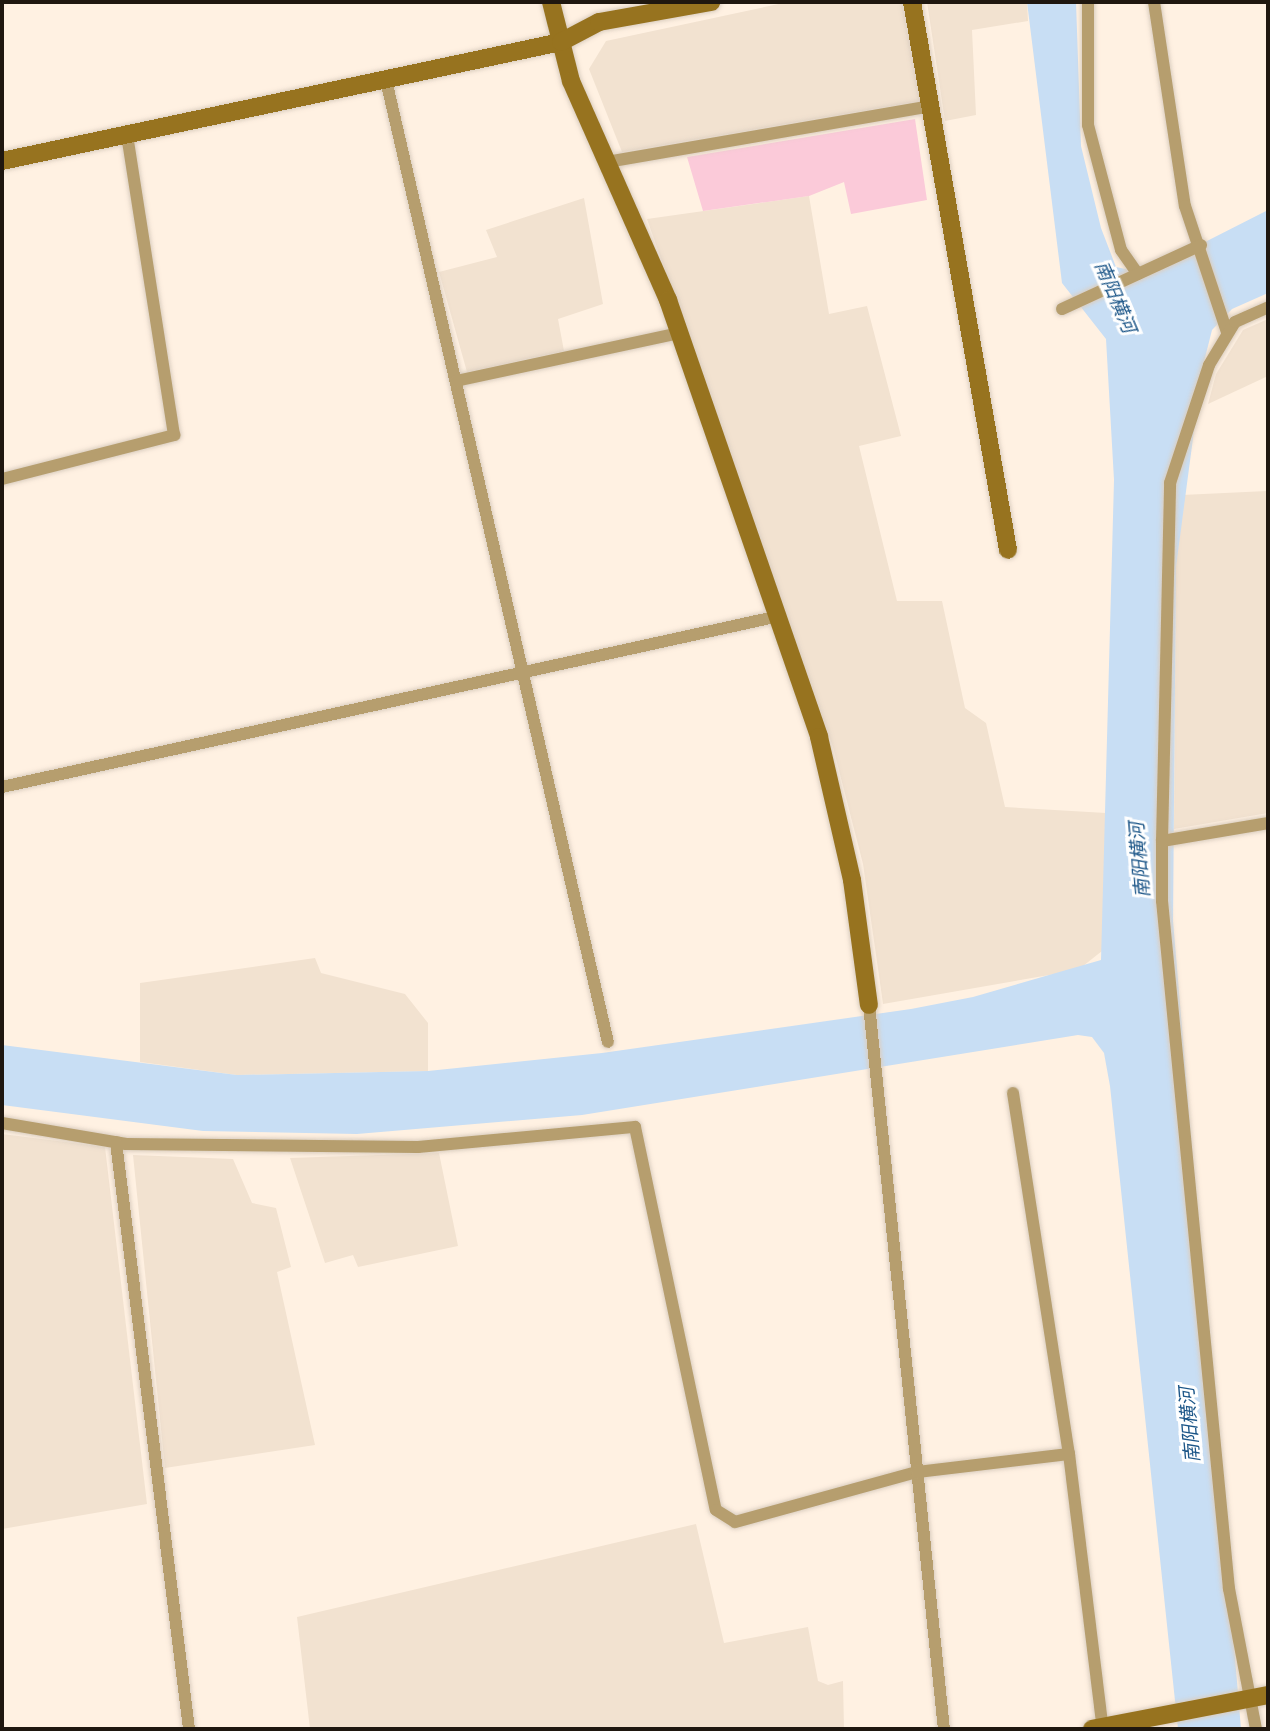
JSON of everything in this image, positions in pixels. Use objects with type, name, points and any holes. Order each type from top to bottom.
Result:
[{"type":"street","points":[[551,2],[571,81],[680,333],[820,737],[852,880],[869,1005],[944,1729]]},
{"type":"street","points":[[2,161],[561,42],[599,22],[711,2]]},
{"type":"street","points":[[912,2],[1008,550]]},
{"type":"street","points":[[1088,2],[1088,125],[1121,250],[1138,274]]},
{"type":"street","points":[[1154,2],[1185,206],[1201,244],[1227,332]]},
{"type":"street","points":[[386,80],[608,1042]]},
{"type":"street","points":[[607,162],[931,106]]},
{"type":"street","points":[[2,479],[174,435],[127,135]]},
{"type":"street","points":[[1062,309],[1201,244]]},
{"type":"street","points":[[1256,1729],[1255,1699],[1246,1681],[1229,1589],[1162,901],[1162,841],[1170,484],[1209,365],[1227,332],[1235,322],[1268,306]]},
{"type":"street","points":[[456,382],[680,333]]},
{"type":"street","points":[[2,787],[779,616]]},
{"type":"street","points":[[1162,841],[1268,822]]},
{"type":"street","points":[[1013,1093],[1069,1454],[1100,1729],[1255,1699]]},
{"type":"street","points":[[2,1123],[116,1142],[418,1147],[635,1127],[716,1510],[735,1522],[917,1472],[1069,1454]]},
{"type":"street","points":[[116,1142],[189,1729]]},
{"type":"shaded area","points":[[788,2],[902,2],[920,101],[622,152],[589,69],[606,41]]},
{"type":"shaded area","points":[[927,2],[1027,2],[1028,21],[972,30],[976,115],[945,121]]},
{"type":"shaded area","points":[[809,196],[829,314],[867,306],[901,436],[859,446],[897,601],[942,601],[965,708],[986,723],[1005,807],[1106,813],[1102,951],[1078,970],[883,1004],[863,864],[833,747],[647,219]]},
{"type":"shaded area","points":[[584,198],[603,304],[558,319],[564,351],[467,372],[439,272],[497,257],[486,230]]},
{"type":"shaded area","points":[[1268,319],[1268,376],[1208,404],[1216,374],[1243,330]]},
{"type":"shaded area","points":[[1268,470],[1268,813],[1174,829],[1176,567],[1182,495],[1267,491]]},
{"type":"shaded area","points":[[315,958],[321,973],[405,994],[428,1023],[428,1071],[237,1075],[140,1062],[140,983]]},
{"type":"shaded area","points":[[2,1134],[105,1147],[147,1504],[2,1529]]},
{"type":"shaded area","points":[[439,1153],[458,1246],[358,1267],[353,1255],[325,1263],[290,1158]]},
{"type":"shaded area","points":[[133,1155],[233,1159],[252,1203],[276,1208],[291,1267],[277,1272],[315,1445],[165,1468]]},
{"type":"shaded area","points":[[696,1524],[724,1643],[808,1627],[818,1681],[828,1685],[843,1681],[844,1729],[310,1729],[297,1617]]},
{"type":"water","name":"南阳横河","points":[[1027,2],[1076,2],[1081,146],[1101,228],[1116,267],[1144,273],[1268,210],[1268,293],[1232,309],[1212,330],[1202,370],[1176,567],[1173,921],[1241,1729],[1178,1729],[1110,1086],[1104,1053],[1092,1037],[1078,1035],[582,1115],[357,1134],[203,1131],[2,1105],[2,1045],[237,1075],[428,1071],[602,1053],[911,1009],[973,997],[1101,960],[1114,480],[1106,339],[1062,283]]},
{"type":"building","points":[[915,119],[927,200],[851,214],[844,182],[809,196],[703,211],[687,157]]}]
